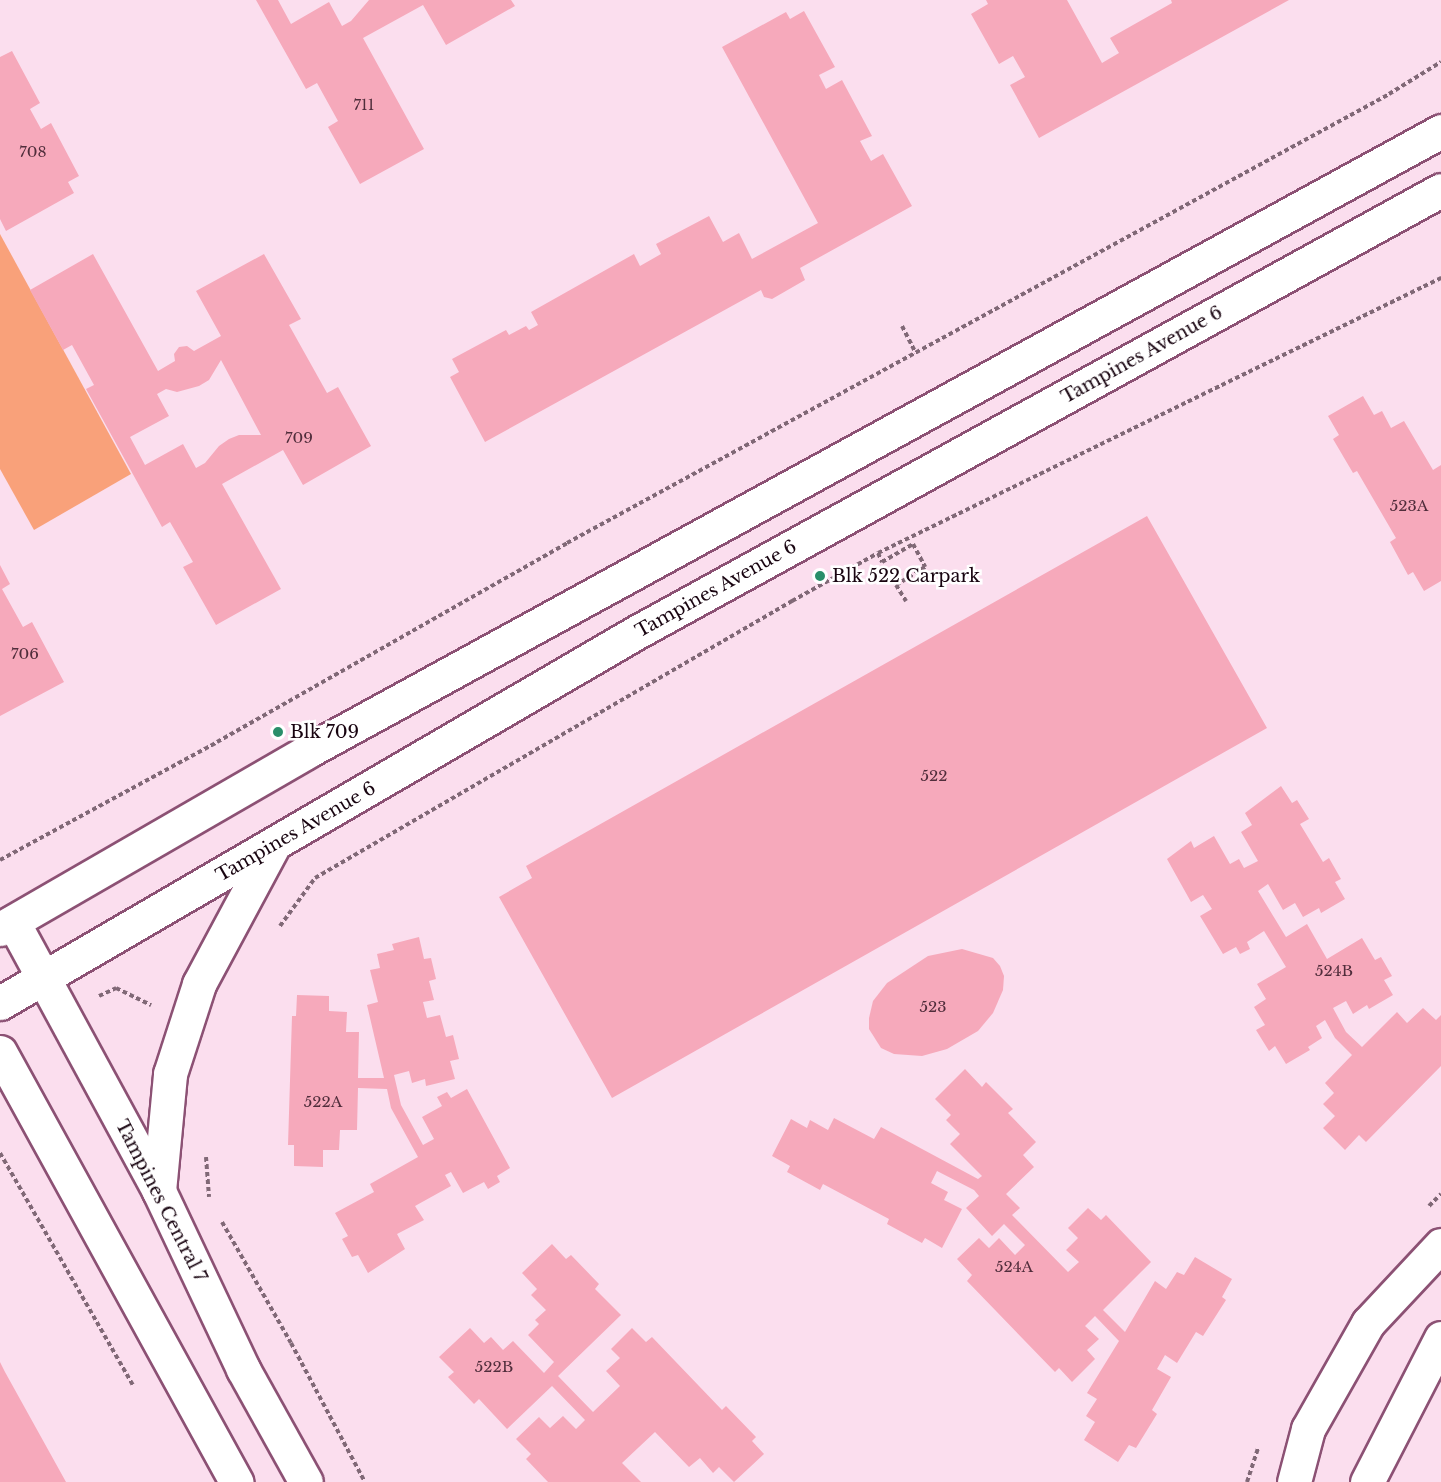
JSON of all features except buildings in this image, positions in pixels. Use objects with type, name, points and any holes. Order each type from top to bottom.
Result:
[{"type":"street","points":[[6,926],[317,747],[1441,131]]},
{"type":"street","name":"Tampines Avenue 6","points":[[0,1003],[44,980],[637,632],[1441,190]]},
{"type":"street","points":[[159,1191],[170,1074],[199,984],[273,846]]},
{"type":"street","name":"Tampines Central 7","points":[[6,926],[44,980],[159,1191],[243,1369],[306,1482]]},
{"type":"street","points":[[0,1052],[236,1482]]},
{"type":"street","points":[[1294,1482],[1308,1429],[1368,1323],[1441,1245]]},
{"type":"street","points":[[1367,1482],[1441,1338]]},
{"type":"path","points":[[0,860],[217,742],[567,543],[1389,94],[1441,62]]},
{"type":"path","points":[[276,931],[315,878],[878,553],[1441,279]]},
{"type":"path","points":[[902,326],[916,352]]},
{"type":"path","points":[[878,553],[882,562],[913,544],[925,567],[896,585],[906,601]]},
{"type":"path","points":[[0,1153],[135,1390]]},
{"type":"path","points":[[206,1156],[209,1200]]},
{"type":"path","points":[[221,1220],[291,1343],[365,1482]]},
{"type":"shaded area","points":[[0,234],[131,474],[34,530],[0,469]]},
{"type":"place","name":"Blk 522 Carpark","points":[[820,576]]},
{"type":"place","name":"Blk 709","points":[[278,732]]}]
